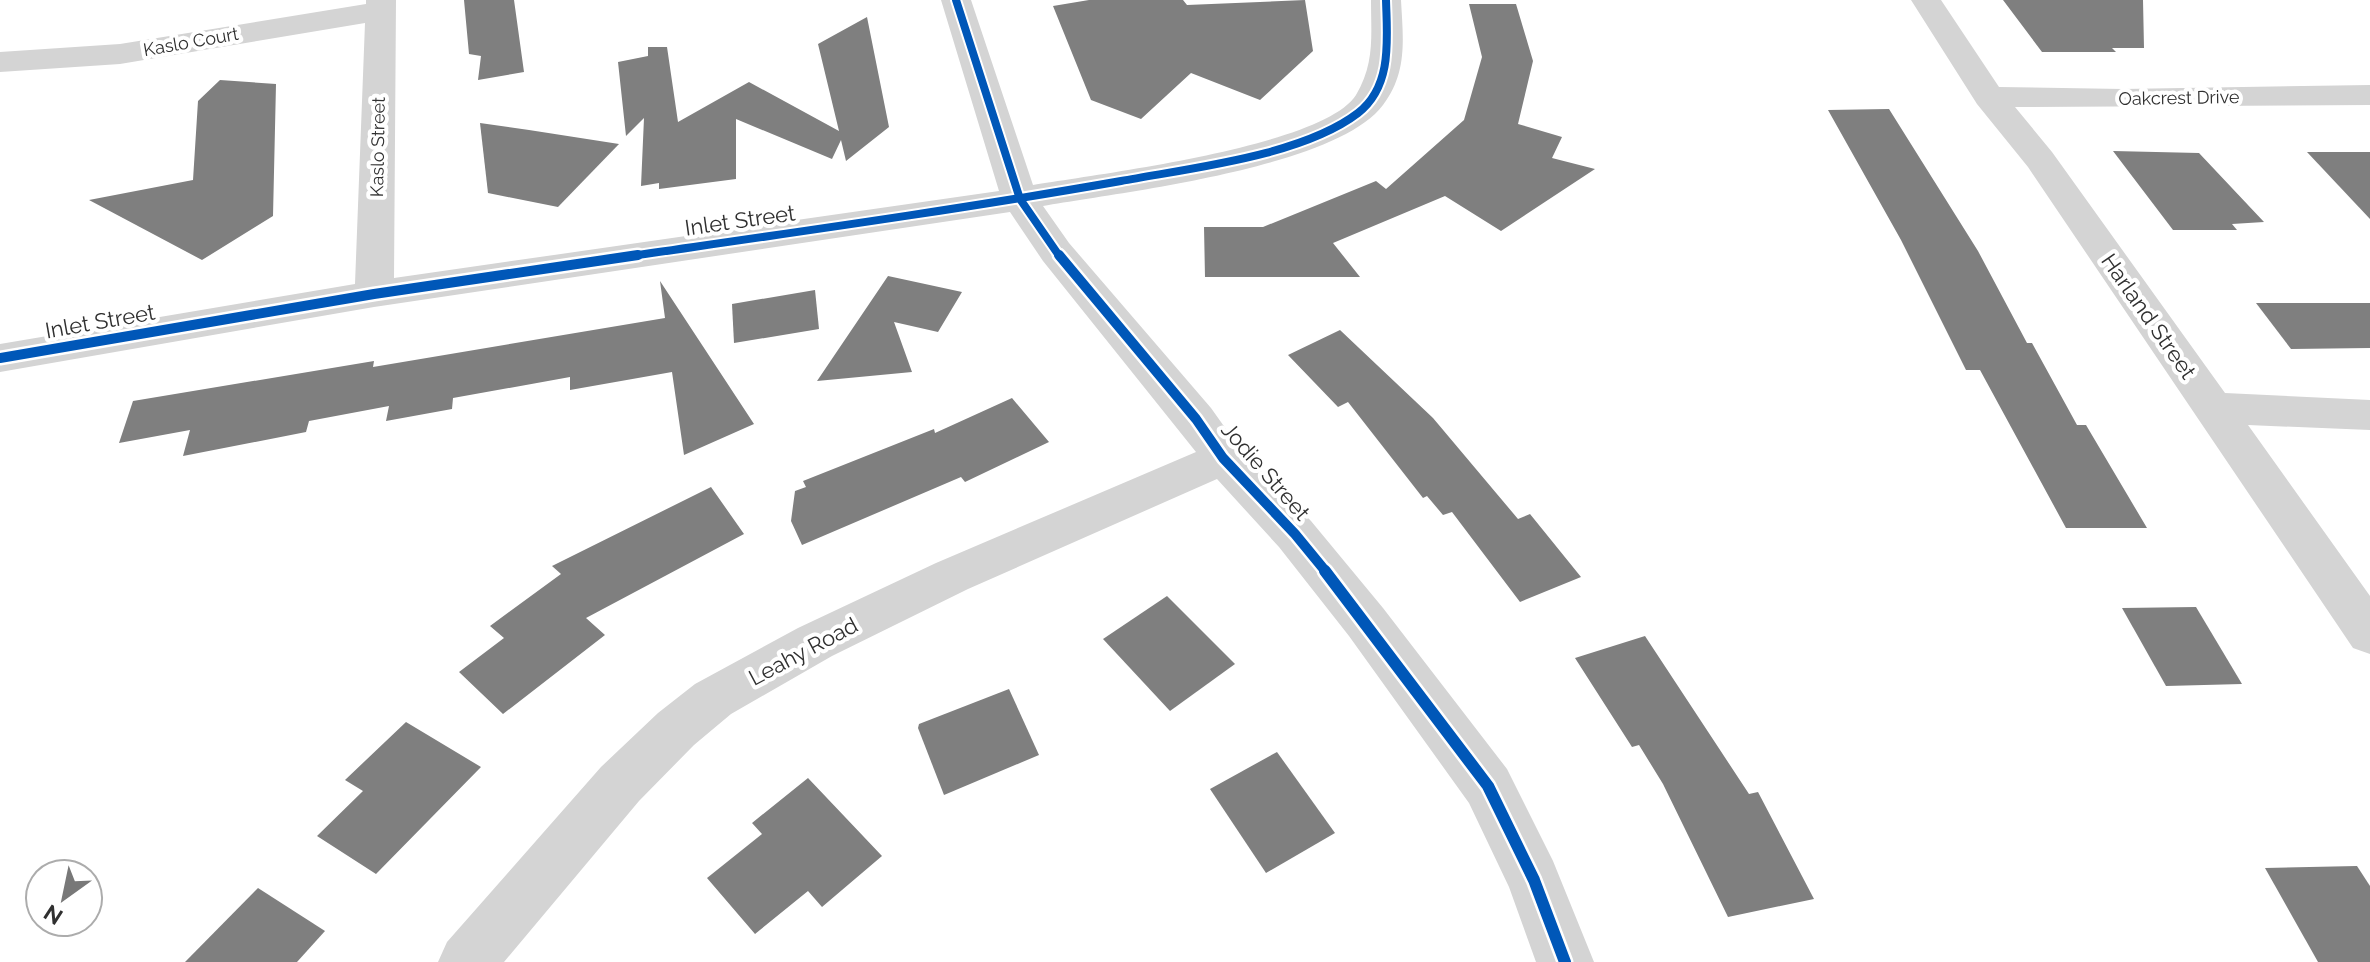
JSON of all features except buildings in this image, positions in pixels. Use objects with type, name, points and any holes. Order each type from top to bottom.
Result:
[{"type":"street","name":"Jodie Street","points":[[956,0],[1020,199],[1056,252],[1196,419],[1223,458],[1295,534],[1357,611],[1488,786],[1534,880],[1565,962]]},
{"type":"street","name":"Inlet Street","points":[[0,358],[374,294],[1020,199],[1204,166],[1324,133],[1359,112],[1381,81],[1388,60],[1386,0]]},
{"type":"street","name":"Harland Street","points":[[1926,0],[1989,97],[2040,160],[2370,634]]},
{"type":"street","name":"Kaslo Court","points":[[0,62],[120,54],[381,6]]},
{"type":"street","name":"Kaslo Street","points":[[374,294],[381,6]]},
{"type":"street","name":"Oakcrest Drive","points":[[1989,97],[2123,99],[2370,95]]},
{"type":"street","points":[[2213,408],[2370,415]]},
{"type":"street","name":"Leahy Road","points":[[467,962],[620,784],[676,729],[713,699],[815,642],[938,583],[1223,458]]},
{"type":"cycle path","points":[[956,0],[1020,199],[1056,252],[1196,419],[1223,458],[1295,534],[1366,622],[1488,786],[1534,880],[1565,962]]},
{"type":"cycle path","points":[[0,358],[374,294],[1020,199],[1204,166],[1268,151],[1324,133],[1359,112],[1370,100],[1388,60],[1386,0]]}]
